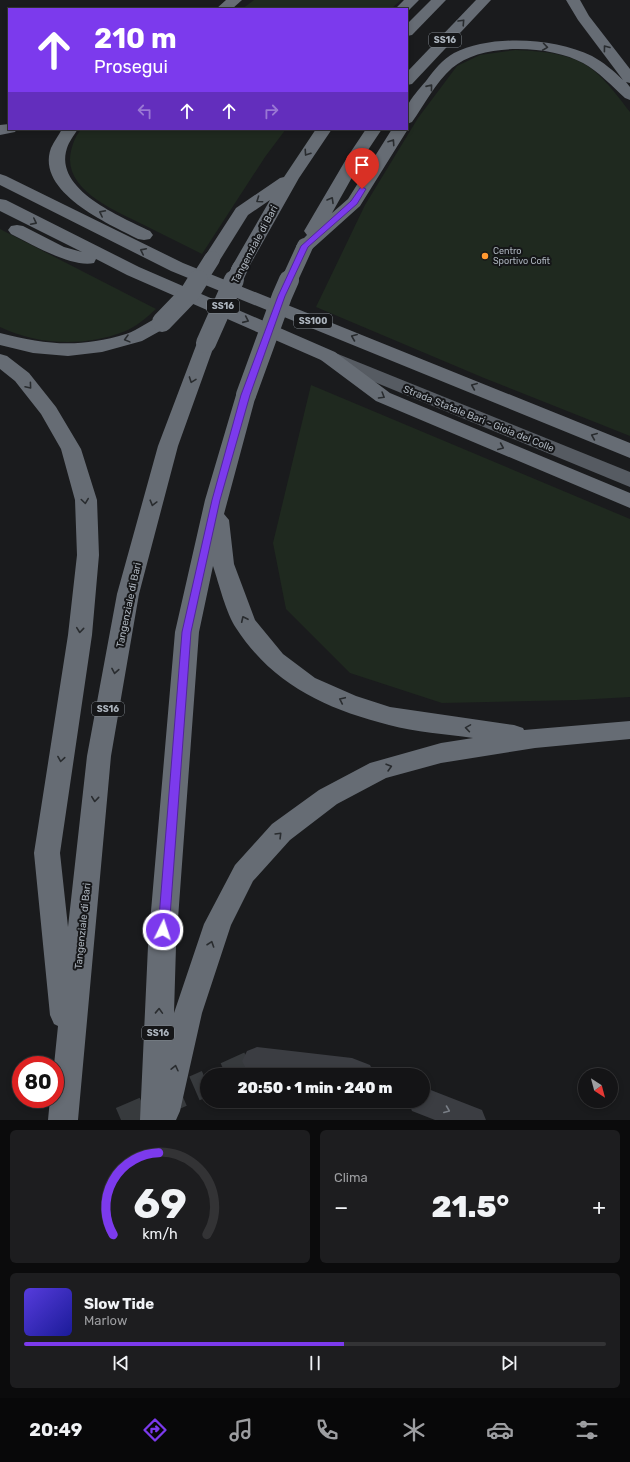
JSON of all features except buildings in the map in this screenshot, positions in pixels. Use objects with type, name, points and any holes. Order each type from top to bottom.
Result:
[{"type":"highway","points":[[224,8],[235,0]]},
{"type":"highway","points":[[403,8],[412,0]]},
{"type":"highway","points":[[408,31],[439,0]]},
{"type":"highway","name":"SS16","points":[[408,80],[484,0]]},
{"type":"highway","points":[[573,0],[583,17],[630,79]]},
{"type":"highway","points":[[408,117],[422,96],[448,65],[466,54],[507,45],[533,45],[558,49],[586,59],[608,73],[630,95]]},
{"type":"highway","points":[[69,130],[57,152],[58,168],[68,189],[91,208],[156,241],[177,267]]},
{"type":"highway","name":"Tangenziale di Bari","points":[[63,1120],[99,756],[128,594],[168,446],[206,343],[240,268],[291,178],[323,130]]},
{"type":"highway","name":"SS16","points":[[155,1120],[162,946],[187,632],[216,500],[246,395],[282,296],[305,246],[356,156],[373,130]]},
{"type":"highway","points":[[305,246],[354,202],[399,130]]},
{"type":"highway","points":[[0,339],[33,347],[68,350],[102,346],[135,337],[162,322],[190,293],[242,212],[291,178]]},
{"type":"highway","name":"SS100","points":[[0,179],[177,267],[328,326],[630,451]]},
{"type":"highway","name":"SS100","points":[[0,204],[133,271],[328,356],[383,397],[630,501]]},
{"type":"highway","points":[[0,221],[58,251],[133,271]]},
{"type":"highway","points":[[0,360],[22,377],[50,411],[71,450],[86,500],[88,555],[80,635],[47,853],[69,1060]]},
{"type":"highway","points":[[216,500],[223,564],[245,623],[275,660],[307,684],[348,703],[390,716],[542,738]]},
{"type":"highway","points":[[163,1120],[188,1013],[218,924],[244,873],[281,832],[328,797],[378,770],[441,753],[542,738],[630,730]]},
{"type":"main road","name":"Strada Statale Bari - Gioia del Colle","points":[[328,356],[630,480]]},
{"type":"street","points":[[257,1061],[317,1068]]},
{"type":"street","points":[[430,1104],[471,1120]]},
{"type":"green space","points":[[254,0],[401,0],[392,8],[243,8]]},
{"type":"green space","name":"Centro Sportivo Cofit","points":[[515,50],[535,51],[566,56],[585,64],[603,79],[630,112],[630,436],[484,378],[316,307],[365,205],[418,118],[457,66],[480,55]]},
{"type":"green space","points":[[285,130],[265,157],[202,254],[106,206],[83,188],[75,177],[70,165],[71,151],[76,136],[80,131]]},
{"type":"green space","points":[[0,229],[156,309],[141,322],[128,330],[108,337],[77,342],[61,342],[29,337],[0,327]]},
{"type":"green space","points":[[311,385],[630,519],[630,697],[577,700],[442,703],[350,673],[286,609],[273,543]]},
{"type":"tunnel","points":[[242,1068],[257,1061]]},
{"type":"tunnel","points":[[121,1120],[200,1086]]},
{"type":"place","name":"Centro Sportivo Cofit","points":[[485,256]]},
{"type":"route","points":[[163,930],[187,632],[216,500],[246,395],[282,296],[305,246],[354,202],[362,189]]}]
